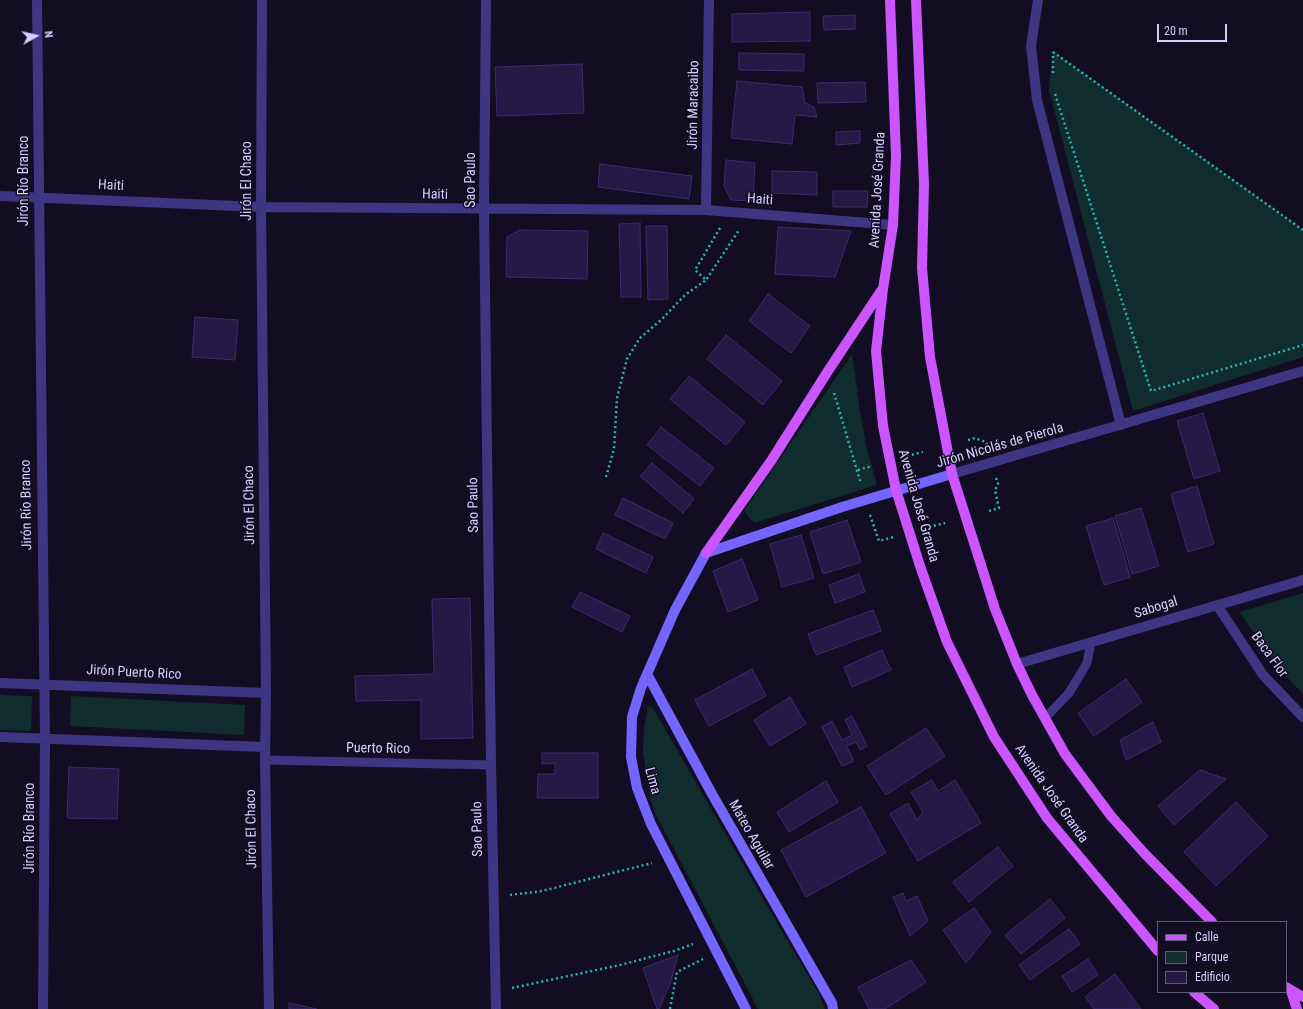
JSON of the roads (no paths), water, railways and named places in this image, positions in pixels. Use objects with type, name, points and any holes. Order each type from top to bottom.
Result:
[{"type":"main road","name":"Avenida José Granda","points":[[890,0],[896,156],[893,225],[883,289],[876,351],[883,426],[896,490],[921,569],[947,642],[994,737],[1047,818],[1157,950]]},
{"type":"main road","points":[[916,0],[924,184],[922,268],[930,357],[952,474],[995,609],[1017,664],[1065,754],[1112,816],[1145,854],[1211,921]]},
{"type":"main road","points":[[706,553],[771,461],[828,371],[883,289]]},
{"type":"main road","points":[[1288,989],[1303,998]]},
{"type":"main road","points":[[1288,989],[1297,1009]]},
{"type":"main road","points":[[1196,995],[1203,1009]]},
{"type":"main road","points":[[1196,995],[1214,1009]]},
{"type":"street","name":"Jirón Río Branco","points":[[37,0],[43,683],[45,738],[43,1009]]},
{"type":"street","name":"Jirón El Chaco","points":[[262,0],[261,207],[266,693],[265,760],[269,1009]]},
{"type":"street","name":"Sao Paulo","points":[[486,0],[484,209],[491,765],[496,1009]]},
{"type":"street","name":"Jirón Maracaibo","points":[[706,210],[709,0]]},
{"type":"street","points":[[1038,0],[1031,46],[1038,100],[1122,425]]},
{"type":"street","name":"Haiti","points":[[0,196],[261,207],[706,210],[893,225]]},
{"type":"street","name":"Jirón Nicolás de Pierola","points":[[706,553],[896,490],[1303,371]]},
{"type":"street","name":"Lima","points":[[706,553],[674,610],[647,674],[632,717],[631,757],[637,788],[651,824],[746,1009]]},
{"type":"street","name":"Sabogal","points":[[1017,664],[1303,580]]},
{"type":"street","name":"Baca Flor","points":[[1217,605],[1263,675],[1303,717]]},
{"type":"street","name":"Mateo Aguilar","points":[[647,674],[712,794],[834,1007]]},
{"type":"street","name":"Jirón Puerto Rico","points":[[0,682],[266,693]]},
{"type":"street","points":[[0,737],[265,747]]},
{"type":"lane","points":[[1045,718],[1069,693],[1087,663],[1091,642]]},
{"type":"lane","name":"Puerto Rico","points":[[265,760],[491,765]]}]
